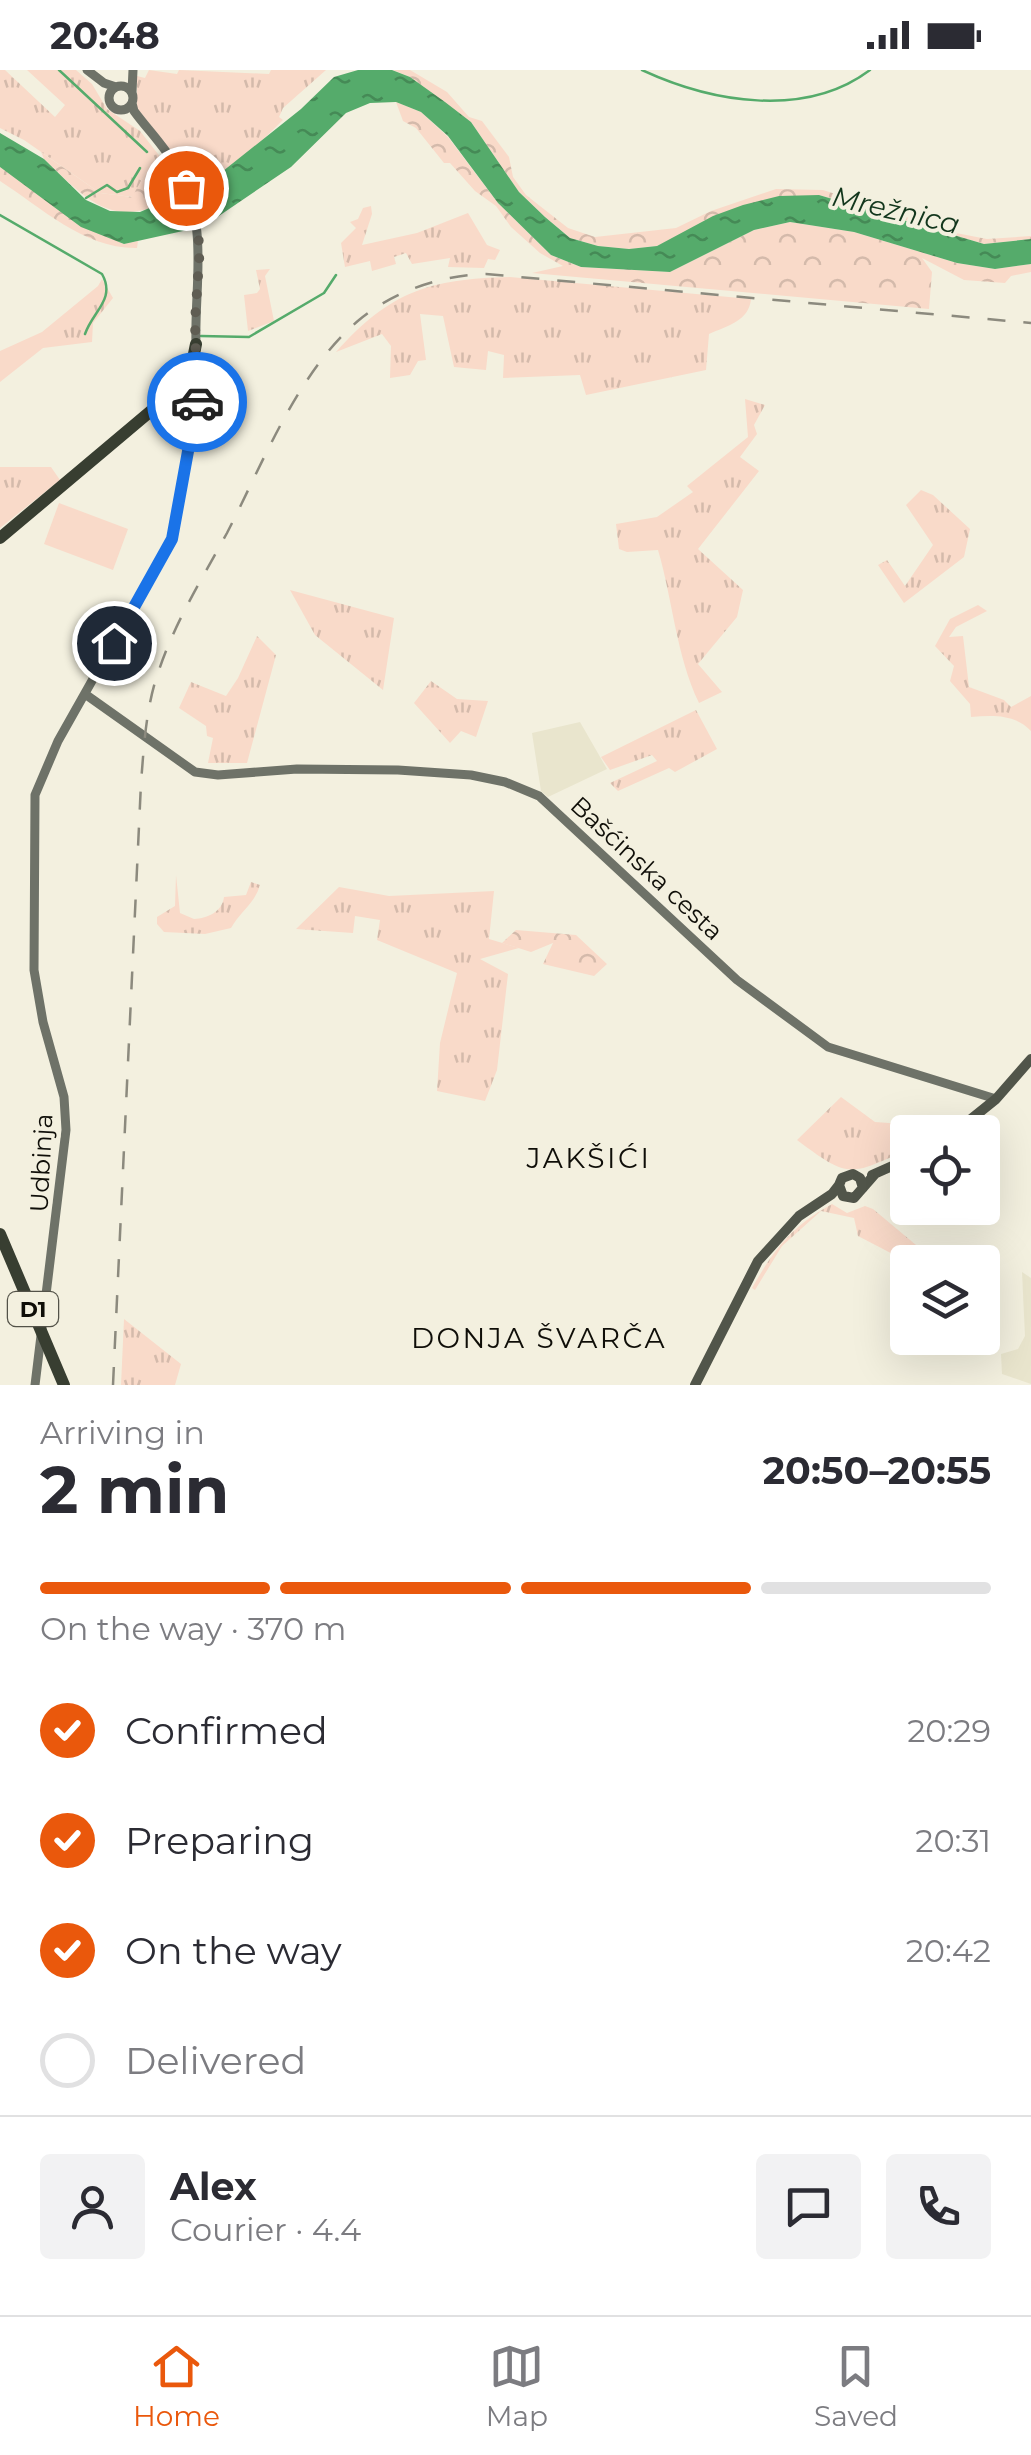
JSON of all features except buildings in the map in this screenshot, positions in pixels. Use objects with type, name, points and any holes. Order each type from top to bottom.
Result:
[{"type":"highway","points":[[158,405],[192,377],[196,344]]},
{"type":"highway","points":[[0,538],[192,377]]},
{"type":"highway","points":[[178,392],[188,392],[197,402]]},
{"type":"highway","name":"D1","points":[[0,1234],[61,1385]]},
{"type":"highway","name":"D1","points":[[0,1250],[61,1385]]},
{"type":"main road","points":[[110,100],[132,70]]},
{"type":"main road","points":[[118,109],[127,108],[132,98],[132,70]]},
{"type":"main road","points":[[90,72],[118,87],[126,87],[148,130],[177,168],[192,205],[198,234],[196,344]]},
{"type":"main road","points":[[90,72],[118,109],[148,130]]},
{"type":"main road","name":"Udbinja","points":[[35,1385],[66,1130],[64,1097],[42,1022],[34,970],[35,795],[40,778],[172,539],[197,402],[192,377]]},
{"type":"main road","name":"Bašćinska cesta","points":[[85,694],[195,772],[218,775],[310,769],[471,775],[505,782],[539,796],[738,980],[828,1047],[996,1099]]},
{"type":"main road","points":[[977,1115],[1031,1059]]},
{"type":"main road","points":[[978,1093],[981,1112]]},
{"type":"main road","points":[[828,1198],[858,1196],[873,1176],[890,1168]]},
{"type":"main road","points":[[828,1198],[830,1175]]},
{"type":"main road","points":[[695,1385],[758,1260],[800,1216],[828,1198],[845,1176],[873,1176]]},
{"type":"main road","points":[[857,1176],[863,1188]]},
{"type":"main road","points":[[871,1199],[873,1176]]},
{"type":"main road","points":[[839,1185],[847,1198]]},
{"type":"shaded area","points":[[580,722],[607,769],[548,797],[541,791],[532,733]]},
{"type":"shaded area","points":[[1022,1272],[1031,1278],[1031,1384],[1002,1374],[1001,1354],[1018,1349],[1025,1336]]},
{"type":"green space","points":[[0,70],[5,70],[55,117],[65,105],[27,70],[76,70],[92,84],[107,109],[140,131],[169,168],[145,174],[133,197],[100,193],[24,140],[0,128]]},
{"type":"green space","points":[[149,70],[177,74],[179,70],[269,74],[271,70],[326,70],[283,108],[279,117],[283,120],[262,140],[229,168],[192,190],[171,151],[137,108],[137,76],[145,78]]},
{"type":"green space","points":[[393,70],[410,70],[447,92],[469,117],[482,121],[509,157],[513,177],[526,195],[568,228],[595,237],[676,228],[711,211],[776,189],[823,190],[956,233],[987,239],[1031,239],[984,244],[819,195],[683,234],[657,246],[598,246],[570,238],[545,217],[519,192],[471,122],[410,77]]},
{"type":"green space","points":[[396,102],[421,112],[448,137],[498,203],[551,255],[581,267],[670,272],[754,230],[790,222],[854,232],[957,263],[995,269],[1031,264],[1031,272],[1011,276],[1005,283],[964,280],[922,258],[932,272],[929,309],[532,273],[563,266],[540,253],[511,227],[496,206],[475,191],[450,163],[444,163],[416,128],[403,121]]},
{"type":"green space","points":[[41,152],[100,193],[132,197],[145,174],[169,168],[183,193],[140,211],[107,208],[77,190]]},
{"type":"green space","points":[[0,167],[123,244],[138,241],[137,248],[99,242],[64,225],[0,181]]},
{"type":"green space","points":[[371,206],[362,245],[417,233],[468,213],[487,245],[500,250],[484,268],[448,267],[450,258],[412,264],[406,253],[394,257],[396,264],[372,271],[370,261],[345,267],[341,243],[356,228],[350,222],[358,219],[363,208]]},
{"type":"green space","points":[[270,269],[265,276],[274,321],[248,331],[244,295],[260,289],[256,270]]},
{"type":"green space","points":[[510,277],[751,299],[742,318],[709,334],[706,370],[586,395],[580,375],[503,378],[504,355],[488,351],[486,370],[454,367],[443,316],[420,314],[426,360],[418,361],[410,375],[390,378],[391,346],[382,334],[336,352],[375,315],[413,292],[456,281]]},
{"type":"green space","points":[[102,279],[113,298],[93,323],[92,342],[43,348],[0,382],[0,351],[42,332]]},
{"type":"green space","points":[[745,399],[765,405],[754,425],[757,434],[740,457],[759,471],[698,549],[743,590],[737,617],[698,664],[722,692],[699,703],[680,647],[658,550],[619,549],[616,524],[657,517],[693,492],[687,486],[748,437]]},
{"type":"green space","points":[[0,467],[51,467],[60,480],[0,528]]},
{"type":"green space","points":[[921,490],[933,495],[970,529],[964,557],[904,603],[878,565],[887,560],[905,586],[933,545],[906,505]]},
{"type":"green space","points":[[59,503],[128,529],[113,570],[44,544]]},
{"type":"green space","points":[[290,590],[394,618],[383,690],[315,635]]},
{"type":"green space","points":[[978,605],[987,611],[956,627],[949,637],[963,636],[969,687],[1004,700],[1011,707],[1031,696],[1031,731],[1011,719],[971,717],[970,704],[950,681],[954,666],[935,646],[950,619]]},
{"type":"green space","points":[[257,636],[276,655],[247,763],[208,763],[213,738],[207,736],[206,726],[179,708],[191,682],[226,696]]},
{"type":"green space","points":[[431,681],[457,699],[488,701],[476,737],[461,731],[450,743],[414,703]]},
{"type":"green space","points":[[696,710],[717,749],[675,772],[669,768],[618,791],[610,783],[657,761],[652,755],[610,770],[601,757]]},
{"type":"green space","points":[[176,875],[180,913],[194,919],[214,913],[224,897],[246,895],[251,882],[260,885],[231,928],[205,934],[164,932],[157,917],[175,906]]},
{"type":"green space","points":[[339,887],[389,896],[494,891],[489,939],[519,948],[480,959],[508,974],[497,1070],[485,1101],[437,1091],[440,1043],[457,973],[377,940],[380,920],[355,916],[353,933],[296,929]]},
{"type":"green space","points":[[516,930],[576,935],[607,964],[594,976],[543,964],[553,943],[531,952],[502,943]]},
{"type":"green space","points":[[841,1097],[875,1122],[890,1123],[890,1158],[860,1169],[839,1167],[797,1140]]},
{"type":"green space","points":[[832,1204],[847,1213],[865,1206],[873,1209],[916,1245],[890,1245],[890,1253],[858,1236],[854,1218],[821,1211]]},
{"type":"green space","points":[[821,1211],[782,1246],[755,1290],[752,1288],[768,1261],[805,1221]]},
{"type":"green space","points":[[124,1319],[181,1364],[175,1385],[121,1385]]},
{"type":"water","points":[[358,70],[392,70],[410,77],[471,122],[519,192],[570,238],[629,249],[657,246],[743,205],[779,196],[819,195],[984,244],[1031,239],[1031,264],[995,269],[957,263],[854,232],[790,222],[754,230],[670,272],[581,267],[551,255],[498,203],[448,136],[421,112],[396,102],[370,103],[346,113],[291,167],[210,222],[124,244],[81,227],[0,167],[0,133],[44,159],[86,200],[110,211],[140,212],[208,183],[301,109],[334,77]]},
{"type":"waterway","points":[[59,70],[147,152]]},
{"type":"waterway","points":[[642,70],[698,90],[758,100],[817,95],[870,70]]},
{"type":"waterway","points":[[86,198],[107,185],[117,192],[128,188],[140,168]]},
{"type":"waterway","points":[[0,215],[102,274],[105,298],[85,334]]},
{"type":"waterway","points":[[201,336],[249,337],[324,293],[336,275]]},
{"type":"railway","points":[[113,1385],[141,783],[151,698],[173,635],[269,448],[300,391],[337,341],[359,320],[403,293],[435,281],[486,274],[1031,323]]},
{"type":"way so far","points":[[186,188],[200,246],[195,321],[197,402]]},
{"type":"district","name":"JAKŠIĆI","points":[[589,1158]]},
{"type":"district","name":"DONJA ŠVARČA","points":[[539,1338]]},
{"type":"route","points":[[114,643],[172,539],[197,402]]},
{"type":"water label","name":"Mrežnica","points":[[896,210]]}]
